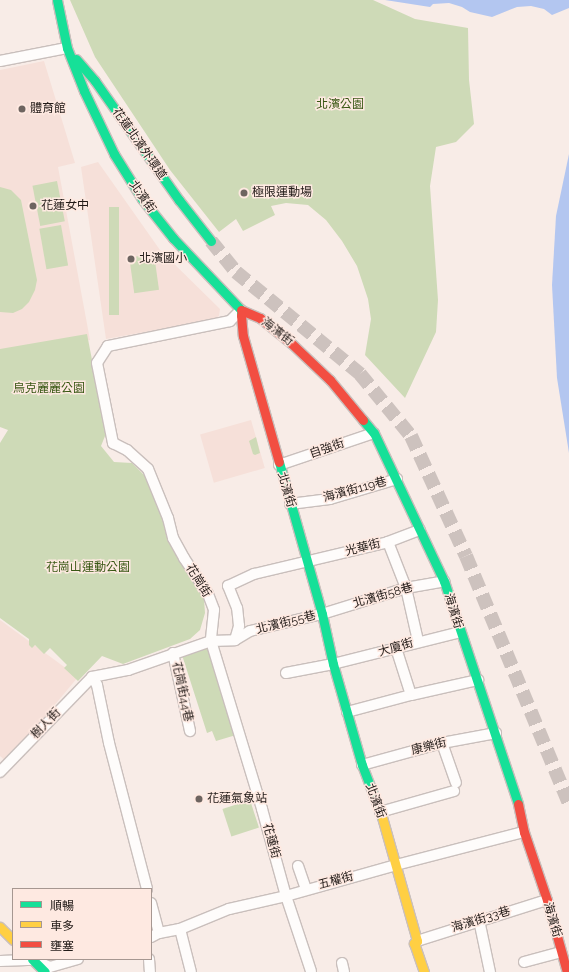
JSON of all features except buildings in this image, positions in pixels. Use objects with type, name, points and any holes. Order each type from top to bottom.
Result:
[{"type":"main road","name":"北濱街","points":[[57,0],[67,48],[84,90],[114,154],[142,199],[173,238],[241,310],[242,336],[322,614],[333,664],[362,765],[380,812],[396,865],[417,941],[414,943],[424,972]]},
{"type":"main road","name":"花蓮北濱外環道","points":[[67,48],[95,81],[152,164],[211,241]]},
{"type":"main road","name":"海濱街","points":[[241,310],[260,318],[292,343],[330,380],[374,433],[444,581],[460,632],[496,733],[521,813],[524,832],[547,900],[567,972]]},
{"type":"main road","points":[[0,927],[12,939]]},
{"type":"main road","points":[[33,960],[45,972]]},
{"type":"street","points":[[0,60],[67,48]]},
{"type":"street","name":"花崗街","points":[[211,641],[214,610],[208,594],[184,558],[173,538],[168,518],[148,469],[127,450],[113,443],[97,363],[108,346],[230,321],[241,310]]},
{"type":"street","name":"自強街","points":[[279,465],[374,433]]},
{"type":"street","name":"海濱街119巷","points":[[290,504],[330,499],[396,479]]},
{"type":"street","name":"光華街","points":[[235,640],[239,626],[237,608],[228,586],[246,577],[388,542],[420,530]]},
{"type":"street","points":[[388,542],[406,588],[418,641]]},
{"type":"street","name":"北濱街58巷","points":[[322,614],[406,588],[444,581]]},
{"type":"street","name":"北濱街55巷","points":[[235,640],[250,631],[322,614]]},
{"type":"street","name":"大廈街","points":[[286,673],[333,664],[418,641],[460,632]]},
{"type":"street","points":[[147,888],[108,743],[97,685],[92,677],[128,670],[173,653],[211,641],[235,640]]},
{"type":"street","name":"花蓮街","points":[[211,641],[262,809],[286,896],[311,971]]},
{"type":"street","points":[[396,648],[411,695]]},
{"type":"street","name":"花崗街44巷","points":[[173,653],[190,732]]},
{"type":"street","name":"樹人街","points":[[0,772],[92,677]]},
{"type":"street","points":[[347,712],[411,695],[478,680]]},
{"type":"street","name":"康樂街","points":[[362,765],[442,743],[496,733]]},
{"type":"street","points":[[380,812],[455,787],[442,743]]},
{"type":"street","name":"五權街","points":[[155,935],[180,929],[229,909],[286,896],[306,889],[524,832]]},
{"type":"street","points":[[298,866],[306,889]]},
{"type":"street","name":"海濱街33巷","points":[[417,941],[479,920],[547,900]]},
{"type":"street","points":[[152,911],[155,935]]},
{"type":"street","points":[[479,920],[490,972]]},
{"type":"street","points":[[180,929],[192,972]]},
{"type":"street","points":[[524,962],[561,952]]},
{"type":"street","points":[[0,961],[33,960],[50,968],[75,960]]},
{"type":"street","points":[[149,960],[150,972]]},
{"type":"shaded area","name":"花蓮女中","points":[[44,61],[75,163],[58,167],[90,340],[0,356],[0,70]]},
{"type":"shaded area","name":"北濱國小","points":[[98,162],[160,250],[220,309],[219,316],[212,320],[106,339],[81,167]]},
{"type":"shaded area","points":[[251,420],[265,468],[214,483],[200,435]]},
{"type":"shaded area","points":[[0,620],[78,677],[7,762],[0,756]]},
{"type":"green space","name":"北濱公園","points":[[70,0],[373,0],[415,19],[468,28],[469,80],[474,124],[456,142],[436,147],[430,186],[438,300],[436,332],[405,398],[365,355],[371,319],[368,299],[357,266],[342,241],[326,220],[308,205],[286,203],[271,206],[275,215],[243,231],[236,219],[219,232],[170,170],[95,57]]},
{"type":"green space","points":[[57,181],[65,221],[40,226],[32,186]]},
{"type":"green space","points":[[0,187],[11,190],[21,200],[37,280],[35,290],[29,302],[22,309],[13,313],[0,312]]},
{"type":"green space","points":[[109,207],[119,207],[119,315],[109,315]]},
{"type":"green space","points":[[61,225],[68,265],[46,269],[39,229]]},
{"type":"green space","points":[[154,254],[159,290],[134,293],[129,257]]},
{"type":"green space","name":"花崗山運動公園","points":[[87,334],[105,427],[105,436],[101,446],[114,462],[132,463],[149,480],[181,563],[204,599],[205,613],[200,630],[190,639],[123,664],[102,656],[78,681],[64,668],[67,665],[50,648],[44,654],[35,645],[32,648],[29,645],[29,639],[0,618],[0,443],[8,430],[0,427],[0,349]]},
{"type":"green space","points":[[256,437],[260,453],[255,455],[253,454],[249,441]]},
{"type":"green space","points":[[208,646],[236,735],[216,741],[212,731],[207,733],[182,655]]},
{"type":"green space","points":[[250,800],[259,828],[231,837],[222,809]]},
{"type":"water","points":[[385,0],[569,0],[569,8],[552,15],[544,9],[531,6],[517,7],[492,17],[470,12],[462,7],[449,3],[433,4],[430,7]]},
{"type":"water","points":[[569,154],[569,453],[557,378],[552,285],[556,216]]},
{"type":"tunnel","points":[[211,241],[236,272],[360,374],[411,436],[466,556],[569,804]]},
{"type":"traffic: fast","points":[[57,0],[67,48],[84,91],[114,154],[142,199],[173,238],[241,310],[241,315]]},
{"type":"traffic: fast","points":[[76,59],[95,81],[179,200],[211,241]]},
{"type":"traffic: fast","points":[[363,420],[374,433],[444,581],[518,804]]},
{"type":"traffic: fast","points":[[279,462],[322,614],[333,664],[362,765],[382,817]]},
{"type":"traffic: fast","points":[[33,960],[45,972]]},
{"type":"traffic: slow","points":[[382,817],[417,941],[414,943],[424,972]]},
{"type":"traffic: slow","points":[[0,927],[12,939]]},
{"type":"traffic: jam","points":[[241,310],[260,318],[291,343],[330,380],[363,420]]},
{"type":"traffic: jam","points":[[241,315],[243,336],[279,462]]},
{"type":"traffic: jam","points":[[518,804],[524,832],[547,900],[567,972]]},
{"type":"place","name":"體育館","points":[[22,109]]},
{"type":"place","name":"極限運動場","points":[[244,193]]},
{"type":"place","name":"花蓮女中","points":[[33,206]]},
{"type":"place","name":"北濱國小","points":[[131,259]]},
{"type":"place","name":"花蓮氣象站","points":[[199,799]]},
{"type":"park label","name":"烏克麗麗公園","points":[[49,389]]}]
